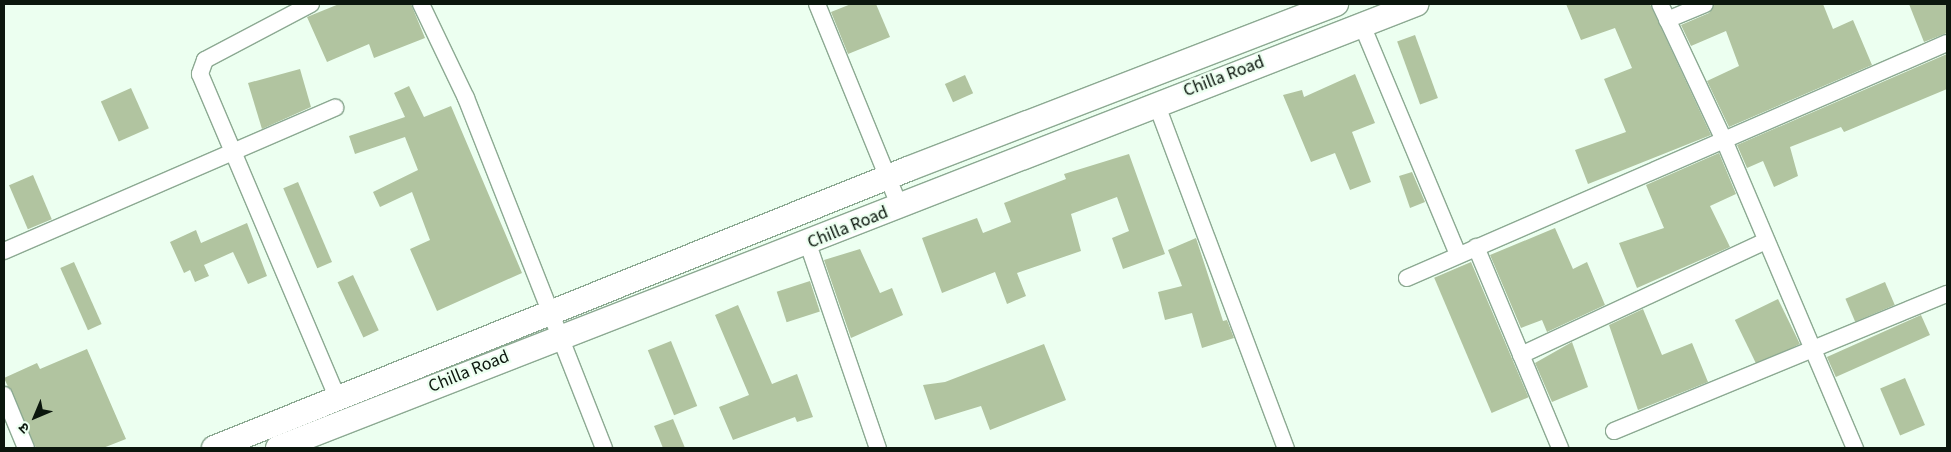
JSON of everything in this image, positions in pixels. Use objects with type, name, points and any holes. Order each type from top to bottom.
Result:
[{"type":"main road","name":"Chilla Road","points":[[214,448],[337,397],[888,178],[1336,4]]},
{"type":"main road","name":"Chilla Road","points":[[278,448],[557,337],[808,244],[1156,103],[1416,4]]},
{"type":"street","points":[[311,4],[200,67],[231,152],[337,397]]},
{"type":"street","points":[[422,4],[466,98],[550,312],[557,337],[604,448]]},
{"type":"street","points":[[817,4],[900,207]]},
{"type":"street","points":[[1660,4],[1724,140],[1855,448]]},
{"type":"street","points":[[1667,20],[1705,4]]},
{"type":"street","points":[[1362,25],[1458,255]]},
{"type":"street","points":[[1407,278],[1947,43]]},
{"type":"street","points":[[1156,103],[1286,448]]},
{"type":"street","points":[[4,251],[335,108]]},
{"type":"street","points":[[1521,355],[1766,241]]},
{"type":"street","points":[[808,244],[878,448]]},
{"type":"street","points":[[1476,247],[1560,448]]},
{"type":"street","points":[[1614,430],[1947,294]]},
{"type":"street","points":[[4,395],[26,448]]},
{"type":"building","points":[[339,4],[411,4],[425,38],[374,58],[369,44],[327,62],[307,17]]},
{"type":"building","points":[[851,4],[876,4],[890,37],[848,54],[831,12]]},
{"type":"building","points":[[1566,4],[1650,4],[1711,135],[1588,184],[1575,150],[1626,132],[1604,79],[1632,68],[1615,28],[1581,40]]},
{"type":"building","points":[[1715,4],[1823,4],[1833,29],[1853,20],[1872,65],[1729,127],[1707,81],[1739,66],[1726,31],[1691,46],[1681,25],[1709,13]]},
{"type":"building","points":[[1909,4],[1947,4],[1947,33],[1924,42]]},
{"type":"building","points":[[1415,35],[1438,98],[1420,104],[1397,41]]},
{"type":"building","points":[[1947,54],[1947,89],[1844,132],[1841,127],[1790,147],[1798,176],[1774,187],[1763,161],[1747,168],[1737,145]]},
{"type":"building","points":[[300,69],[311,107],[262,129],[248,83]]},
{"type":"building","points":[[1355,74],[1375,123],[1352,132],[1371,182],[1350,190],[1335,153],[1311,162],[1283,95],[1302,90],[1304,97]]},
{"type":"building","points":[[965,75],[973,93],[953,102],[945,84]]},
{"type":"building","points":[[409,86],[424,117],[451,106],[522,273],[437,311],[410,249],[430,240],[412,192],[380,207],[373,192],[418,170],[405,137],[355,154],[349,136],[405,117],[394,93]]},
{"type":"building","points":[[131,88],[149,128],[119,142],[101,101]]},
{"type":"building","points":[[1719,153],[1736,194],[1710,206],[1730,247],[1637,288],[1619,243],[1664,228],[1646,185]]},
{"type":"building","points":[[1129,154],[1165,254],[1123,269],[1112,238],[1129,231],[1117,197],[1071,214],[1081,251],[1017,273],[1026,296],[1007,304],[995,272],[942,293],[922,238],[977,218],[983,233],[1011,222],[1004,203],[1066,179],[1064,174]]},
{"type":"building","points":[[1412,172],[1425,202],[1410,208],[1399,176]]},
{"type":"building","points":[[33,175],[52,219],[28,229],[9,185]]},
{"type":"building","points":[[298,182],[332,262],[317,268],[283,188]]},
{"type":"building","points":[[247,223],[267,276],[248,284],[233,252],[204,265],[209,276],[195,282],[190,270],[184,273],[170,242],[196,230],[201,243]]},
{"type":"building","points":[[1555,228],[1573,269],[1587,262],[1605,305],[1547,332],[1542,320],[1521,328],[1490,255]]},
{"type":"building","points":[[1196,238],[1223,321],[1227,320],[1234,338],[1202,348],[1192,313],[1165,320],[1158,292],[1182,286],[1168,250]]},
{"type":"building","points":[[860,249],[880,293],[892,288],[903,315],[851,338],[824,260]]},
{"type":"building","points":[[74,262],[102,324],[88,330],[60,268]]},
{"type":"building","points":[[1471,262],[1528,397],[1492,413],[1434,278]]},
{"type":"building","points":[[353,275],[379,330],[363,337],[338,282]]},
{"type":"building","points":[[810,281],[820,311],[787,322],[777,292]]},
{"type":"building","points":[[1885,282],[1895,305],[1855,322],[1845,299]]},
{"type":"building","points":[[1778,299],[1800,344],[1757,365],[1735,320]]},
{"type":"building","points":[[738,305],[772,384],[797,374],[813,417],[797,422],[795,417],[733,440],[719,407],[749,395],[715,315]]},
{"type":"building","points":[[1643,309],[1662,355],[1692,343],[1708,382],[1638,410],[1609,325]]},
{"type":"building","points":[[1921,315],[1930,335],[1836,377],[1827,357]]},
{"type":"building","points":[[671,341],[697,406],[674,415],[648,350]]},
{"type":"building","points":[[1572,342],[1588,387],[1552,402],[1535,363]]},
{"type":"building","points":[[1044,344],[1066,400],[990,430],[981,406],[935,420],[923,385],[945,382]]},
{"type":"building","points":[[87,349],[126,439],[103,448],[36,448],[4,378],[37,363],[40,369]]},
{"type":"building","points":[[1905,378],[1925,425],[1900,435],[1880,389]]},
{"type":"building","points":[[673,419],[685,448],[663,448],[654,426]]}]
